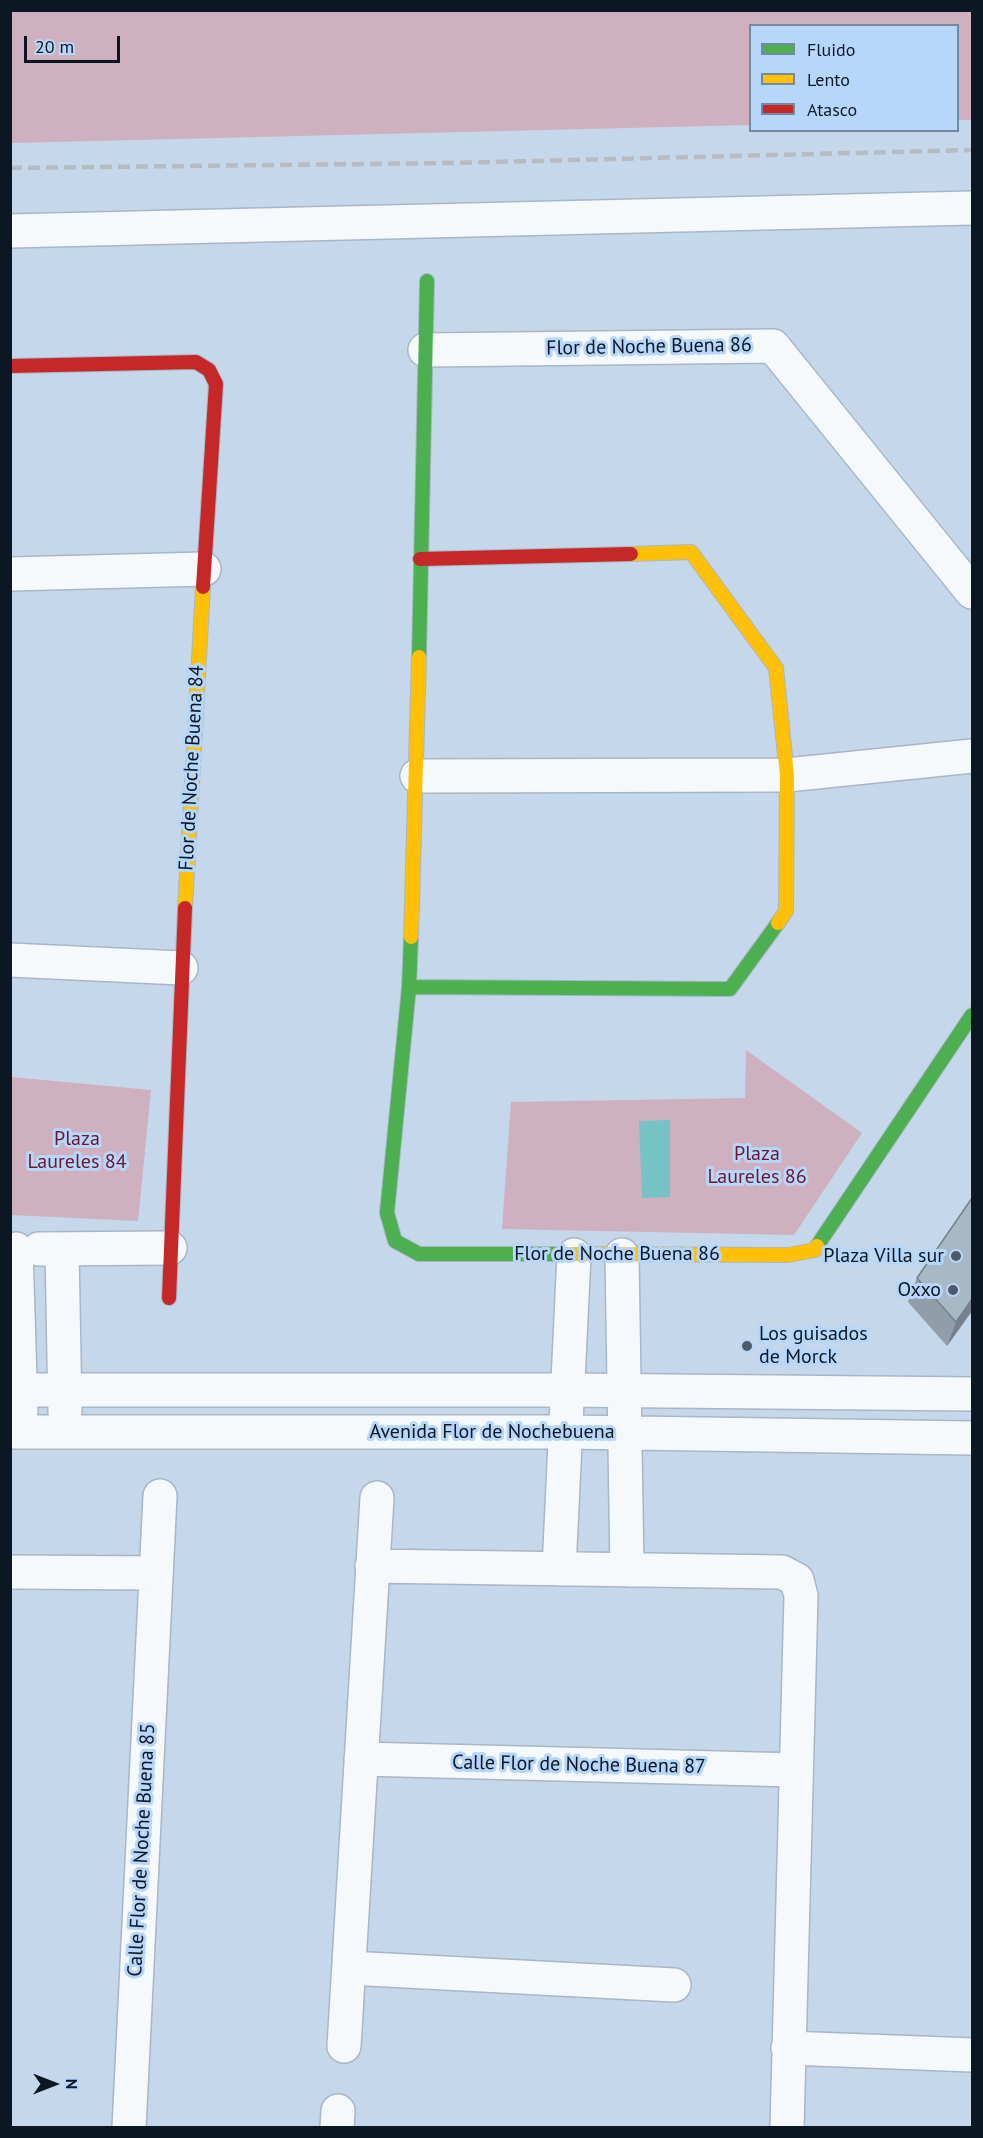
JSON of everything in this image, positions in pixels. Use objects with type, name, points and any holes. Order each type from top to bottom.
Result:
[{"type":"street","points":[[10,231],[972,208]]},
{"type":"street","name":"Flor de Noche Buena 86","points":[[427,281],[417,776],[409,987],[387,1213],[395,1241],[419,1254],[788,1255],[815,1250],[972,1014]]},
{"type":"street","name":"Flor de Noche Buena 86","points":[[425,350],[773,346],[972,592]]},
{"type":"street","name":"Flor de Noche Buena 84","points":[[10,366],[196,362],[209,370],[216,384],[181,968],[169,1298]]},
{"type":"street","points":[[409,987],[730,989],[786,911],[787,775],[776,668],[691,552],[420,559]]},
{"type":"street","points":[[10,574],[204,569]]},
{"type":"street","points":[[417,776],[787,775],[972,756]]},
{"type":"street","points":[[10,960],[181,968]]},
{"type":"street","points":[[16,1432],[13,1249],[170,1248]]},
{"type":"street","points":[[62,1249],[65,1432]]},
{"type":"street","points":[[559,1569],[574,1255]]},
{"type":"street","points":[[622,1255],[627,1570]]},
{"type":"street","points":[[15,1390],[624,1390],[972,1394]]},
{"type":"street","name":"Avenida Flor de Nochebuena","points":[[16,1432],[566,1432],[972,1438]]},
{"type":"street","name":"Calle Flor de Noche Buena 85","points":[[129,2127],[160,1496]]},
{"type":"street","points":[[344,2046],[376,1498]]},
{"type":"street","points":[[372,1566],[782,1572],[797,1580],[801,1596],[787,2127]]},
{"type":"street","points":[[10,1572],[156,1573]]},
{"type":"street","name":"Calle Flor de Noche Buena 87","points":[[361,1759],[796,1770]]},
{"type":"street","points":[[349,1968],[674,1985]]},
{"type":"street","points":[[788,2048],[972,2055]]},
{"type":"green space","points":[[10,11],[972,11],[972,120],[959,120],[959,24],[749,24],[749,125],[11,143]]},
{"type":"green space","name":"Plaza Laureles 86","points":[[746,1050],[862,1133],[794,1235],[502,1229],[511,1102],[745,1098]]},
{"type":"green space","name":"Plaza Laureles 84","points":[[11,1077],[151,1090],[138,1221],[11,1215]]},
{"type":"shaded area","points":[[670,1120],[670,1197],[642,1198],[639,1121]]},
{"type":"building","name":"Plaza Villa sur","points":[[972,1198],[972,1299],[956,1322],[917,1278]]},
{"type":"railway","points":[[10,168],[453,163],[972,150]]},
{"type":"traffic: fast","points":[[419,657],[427,281]]},
{"type":"traffic: fast","points":[[409,987],[730,989],[778,923]]},
{"type":"traffic: fast","points":[[411,937],[409,987],[387,1213],[395,1241],[419,1254],[558,1254]]},
{"type":"traffic: fast","points":[[817,1246],[972,1015]]},
{"type":"traffic: slow","points":[[631,554],[691,552],[776,668],[787,775],[786,911],[778,923]]},
{"type":"traffic: slow","points":[[185,908],[203,587]]},
{"type":"traffic: slow","points":[[411,937],[419,657]]},
{"type":"traffic: slow","points":[[558,1254],[788,1255],[815,1250],[817,1246]]},
{"type":"traffic: jam","points":[[10,366],[196,362],[209,370],[216,384],[203,587]]},
{"type":"traffic: jam","points":[[420,559],[631,554]]},
{"type":"traffic: jam","points":[[169,1298],[185,908]]},
{"type":"place","name":"Plaza Villa sur","points":[[956,1256]]},
{"type":"place","name":"Oxxo","points":[[953,1290]]},
{"type":"place","name":"Los guisados de Morck","points":[[747,1346]]}]
